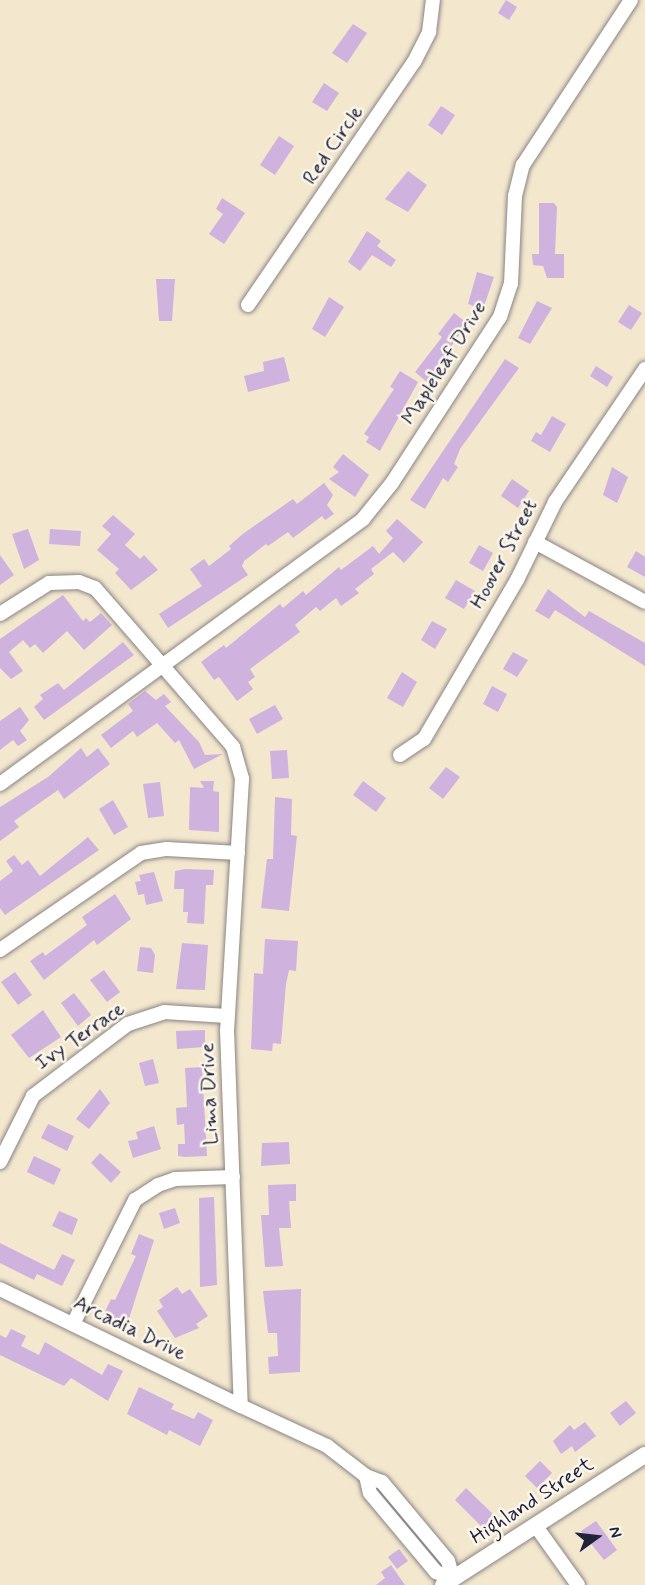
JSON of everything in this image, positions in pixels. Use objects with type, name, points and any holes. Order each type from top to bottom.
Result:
[{"type":"street","name":"Red Circle","points":[[248,305],[414,62],[429,32],[433,0]]},
{"type":"street","name":"Mapleleaf Drive","points":[[0,784],[363,519],[392,483],[487,340],[504,307],[511,284],[515,196],[523,165],[631,0]]},
{"type":"street","name":"Hoover Street","points":[[400,755],[424,739],[535,542],[555,502],[645,369]]},
{"type":"street","points":[[535,542],[645,602]]},
{"type":"street","name":"Lima Drive","points":[[0,614],[39,586],[79,582],[106,596],[225,736],[238,758],[242,779],[227,1016],[241,1406]]},
{"type":"street","points":[[0,950],[141,853],[167,849],[238,853]]},
{"type":"street","name":"Ivy Terrace","points":[[0,1162],[33,1096],[128,1024],[164,1012],[227,1016]]},
{"type":"street","points":[[73,1324],[135,1200],[166,1181],[233,1177]]},
{"type":"street","name":"Arcadia Drive","points":[[0,1289],[241,1406]]},
{"type":"street","points":[[241,1406],[327,1446],[366,1476],[370,1493],[436,1572],[448,1582]]},
{"type":"street","name":"Highland Street","points":[[448,1582],[645,1455]]},
{"type":"street","points":[[535,1526],[578,1585]]},
{"type":"building","points":[[506,0],[517,7],[509,20],[498,13]]},
{"type":"building","points":[[353,24],[367,33],[347,63],[332,53]]},
{"type":"building","points":[[324,83],[339,93],[327,111],[312,102]]},
{"type":"building","points":[[441,106],[455,115],[442,135],[428,125]]},
{"type":"building","points":[[279,136],[294,146],[275,175],[260,165]]},
{"type":"building","points":[[408,171],[427,185],[408,212],[385,199]]},
{"type":"building","points":[[222,198],[245,213],[224,244],[209,234],[223,214],[216,209]]},
{"type":"building","points":[[539,203],[554,203],[557,207],[555,254],[564,254],[564,278],[547,278],[543,266],[533,265],[532,254],[539,254]]},
{"type":"building","points":[[367,231],[381,241],[377,246],[396,260],[391,267],[372,255],[360,271],[348,262]]},
{"type":"building","points":[[477,272],[494,277],[483,309],[468,304]]},
{"type":"building","points":[[156,279],[175,279],[172,321],[159,321]]},
{"type":"building","points":[[329,297],[344,307],[325,337],[312,329]]},
{"type":"building","points":[[537,301],[552,308],[530,344],[518,338]]},
{"type":"building","points":[[629,305],[642,313],[631,330],[618,322]]},
{"type":"building","points":[[454,313],[467,323],[427,382],[415,372],[442,337],[438,334]]},
{"type":"building","points":[[284,357],[290,381],[248,392],[244,376],[264,371],[263,362]]},
{"type":"building","points":[[505,359],[519,368],[460,449],[454,464],[458,467],[448,482],[443,478],[425,509],[410,500]]},
{"type":"building","points":[[596,366],[613,377],[607,387],[590,376]]},
{"type":"building","points":[[400,371],[418,382],[380,451],[366,442],[369,437],[364,434],[394,389],[390,387]]},
{"type":"building","points":[[552,416],[566,424],[550,452],[531,441],[536,432],[541,435]]},
{"type":"building","points":[[343,454],[369,475],[355,497],[329,479],[339,472],[333,467]]},
{"type":"building","points":[[612,467],[628,477],[617,503],[603,495]]},
{"type":"building","points":[[512,479],[529,491],[518,508],[501,496]]},
{"type":"building","points":[[324,483],[333,495],[327,505],[334,514],[325,520],[322,516],[293,538],[288,532],[268,546],[266,544],[244,561],[242,566],[248,575],[168,628],[159,614],[202,586],[190,569],[204,559],[209,566],[231,549],[229,546],[244,533],[293,499],[297,504]]},
{"type":"building","points":[[113,515],[135,534],[125,545],[140,559],[144,555],[158,570],[131,590],[115,573],[119,569],[97,550],[111,534],[102,526]]},
{"type":"building","points":[[397,519],[423,542],[404,563],[393,552],[371,569],[374,574],[355,589],[359,593],[341,606],[336,598],[320,611],[316,607],[295,625],[300,632],[250,669],[255,677],[248,682],[253,689],[237,701],[219,677],[214,680],[201,662],[224,645],[226,648],[280,604],[283,608],[303,591],[306,595],[339,567],[341,570],[373,546],[379,554],[393,538],[386,531]]},
{"type":"building","points":[[28,529],[39,560],[24,569],[12,534]]},
{"type":"building","points":[[50,529],[81,531],[80,546],[49,544]]},
{"type":"building","points":[[479,545],[493,553],[483,571],[469,563]]},
{"type":"building","points":[[636,551],[645,557],[645,577],[627,567]]},
{"type":"building","points":[[0,555],[14,575],[0,585]]},
{"type":"building","points":[[456,580],[475,591],[464,609],[445,598]]},
{"type":"building","points":[[548,589],[585,617],[589,611],[645,643],[645,666],[555,610],[549,619],[535,611]]},
{"type":"building","points":[[63,595],[83,621],[86,618],[90,622],[101,613],[112,625],[84,650],[67,631],[43,653],[35,644],[30,648],[23,640],[9,652],[23,671],[11,679],[0,668],[0,639]]},
{"type":"building","points":[[432,621],[447,629],[435,649],[421,640]]},
{"type":"building","points":[[123,642],[134,655],[44,720],[34,707],[43,699],[40,695],[58,683],[64,690]]},
{"type":"building","points":[[513,652],[528,660],[517,677],[503,669]]},
{"type":"building","points":[[402,672],[417,682],[403,707],[387,698]]},
{"type":"building","points":[[492,686],[507,694],[498,712],[483,704]]},
{"type":"building","points":[[145,691],[156,700],[164,694],[171,702],[165,706],[199,742],[205,755],[223,754],[194,769],[179,740],[175,743],[157,723],[137,737],[133,731],[111,748],[101,735],[133,711],[128,704]]},
{"type":"building","points":[[275,705],[283,719],[257,734],[249,719]]},
{"type":"building","points":[[20,707],[29,720],[20,731],[27,740],[18,746],[13,740],[0,750],[0,721]]},
{"type":"building","points":[[81,748],[87,757],[98,748],[110,764],[64,799],[58,790],[14,821],[19,827],[0,841],[0,807],[48,777]]},
{"type":"building","points":[[287,750],[289,778],[272,779],[270,751]]},
{"type":"building","points":[[446,767],[460,777],[443,799],[429,788]]},
{"type":"building","points":[[200,781],[214,781],[213,791],[219,792],[219,832],[189,830],[190,787],[204,788]]},
{"type":"building","points":[[363,781],[386,798],[376,812],[353,795]]},
{"type":"building","points":[[160,782],[164,816],[148,818],[143,784]]},
{"type":"building","points":[[275,797],[292,799],[291,835],[297,836],[289,911],[261,908],[267,859],[273,859]]},
{"type":"building","points":[[113,800],[128,827],[114,835],[99,809]]},
{"type":"building","points":[[88,837],[99,850],[5,915],[0,908],[0,881],[13,871],[6,861],[14,855],[22,865],[28,860],[40,876]]},
{"type":"building","points":[[214,870],[213,885],[206,885],[204,924],[187,923],[188,912],[183,912],[184,889],[174,889],[175,871]]},
{"type":"building","points":[[154,872],[163,901],[146,905],[144,894],[138,895],[135,882],[141,881],[139,875]]},
{"type":"building","points":[[115,894],[131,919],[97,945],[94,940],[44,980],[30,961],[43,952],[45,956],[87,925],[82,917]]},
{"type":"building","points":[[265,939],[298,941],[296,971],[289,970],[286,984],[281,1044],[273,1043],[272,1051],[251,1049],[254,973],[263,974]]},
{"type":"building","points":[[182,943],[208,945],[205,990],[176,989]]},
{"type":"building","points":[[140,947],[151,948],[155,955],[153,973],[137,971]]},
{"type":"building","points":[[104,970],[120,992],[107,1002],[90,980]]},
{"type":"building","points":[[15,972],[32,995],[18,1005],[1,982]]},
{"type":"building","points":[[74,993],[91,1015],[78,1026],[61,1003]]},
{"type":"building","points":[[43,1010],[61,1037],[29,1058],[11,1035]]},
{"type":"building","points":[[205,1030],[205,1047],[177,1049],[176,1031]]},
{"type":"building","points":[[153,1059],[159,1083],[145,1086],[139,1063]]},
{"type":"building","points":[[202,1067],[207,1156],[178,1156],[178,1144],[185,1144],[184,1124],[177,1125],[176,1108],[187,1107],[185,1068]]},
{"type":"building","points":[[100,1089],[110,1103],[89,1129],[76,1119]]},
{"type":"building","points":[[48,1124],[74,1136],[67,1151],[41,1138]]},
{"type":"building","points":[[154,1126],[161,1149],[133,1158],[128,1141],[138,1139],[136,1132]]},
{"type":"building","points":[[289,1142],[290,1164],[261,1166],[262,1143]]},
{"type":"building","points":[[100,1153],[121,1172],[111,1183],[91,1163]]},
{"type":"building","points":[[34,1156],[61,1169],[54,1185],[27,1172]]},
{"type":"building","points":[[296,1184],[296,1201],[289,1201],[291,1228],[279,1228],[283,1266],[265,1267],[261,1215],[269,1215],[268,1185]]},
{"type":"building","points":[[214,1197],[217,1285],[200,1287],[199,1198]]},
{"type":"building","points":[[175,1208],[180,1223],[164,1229],[159,1213]]},
{"type":"building","points":[[59,1211],[78,1219],[72,1235],[52,1226]]},
{"type":"building","points":[[139,1234],[154,1240],[127,1325],[104,1314],[111,1299],[115,1300],[136,1256],[131,1254]]},
{"type":"building","points":[[0,1243],[54,1270],[62,1254],[75,1260],[62,1286],[37,1274],[34,1280],[0,1263]]},
{"type":"building","points":[[177,1287],[182,1294],[190,1289],[208,1316],[196,1324],[199,1328],[175,1338],[157,1311],[163,1307],[159,1300]]},
{"type":"building","points":[[301,1289],[300,1372],[269,1374],[268,1357],[278,1356],[277,1333],[268,1333],[263,1291]]},
{"type":"building","points":[[11,1329],[26,1336],[21,1346],[39,1355],[45,1342],[102,1375],[108,1364],[123,1371],[108,1401],[71,1378],[64,1386],[0,1355],[0,1335],[6,1338]]},
{"type":"building","points":[[139,1387],[174,1404],[171,1409],[194,1419],[198,1412],[213,1420],[200,1446],[169,1430],[167,1435],[127,1414]]},
{"type":"building","points":[[626,1401],[636,1413],[620,1426],[610,1413]]},
{"type":"building","points":[[585,1422],[596,1436],[575,1452],[572,1446],[561,1454],[553,1441],[570,1425],[574,1430]]},
{"type":"building","points":[[540,1461],[552,1473],[537,1488],[525,1476]]},
{"type":"building","points":[[466,1488],[499,1520],[501,1525],[491,1536],[455,1500]]},
{"type":"building","points":[[596,1521],[617,1550],[604,1560],[581,1531]]},
{"type":"building","points":[[399,1549],[408,1561],[397,1569],[388,1557]]},
{"type":"building","points":[[391,1565],[405,1585],[376,1585],[385,1578],[381,1572]]}]
